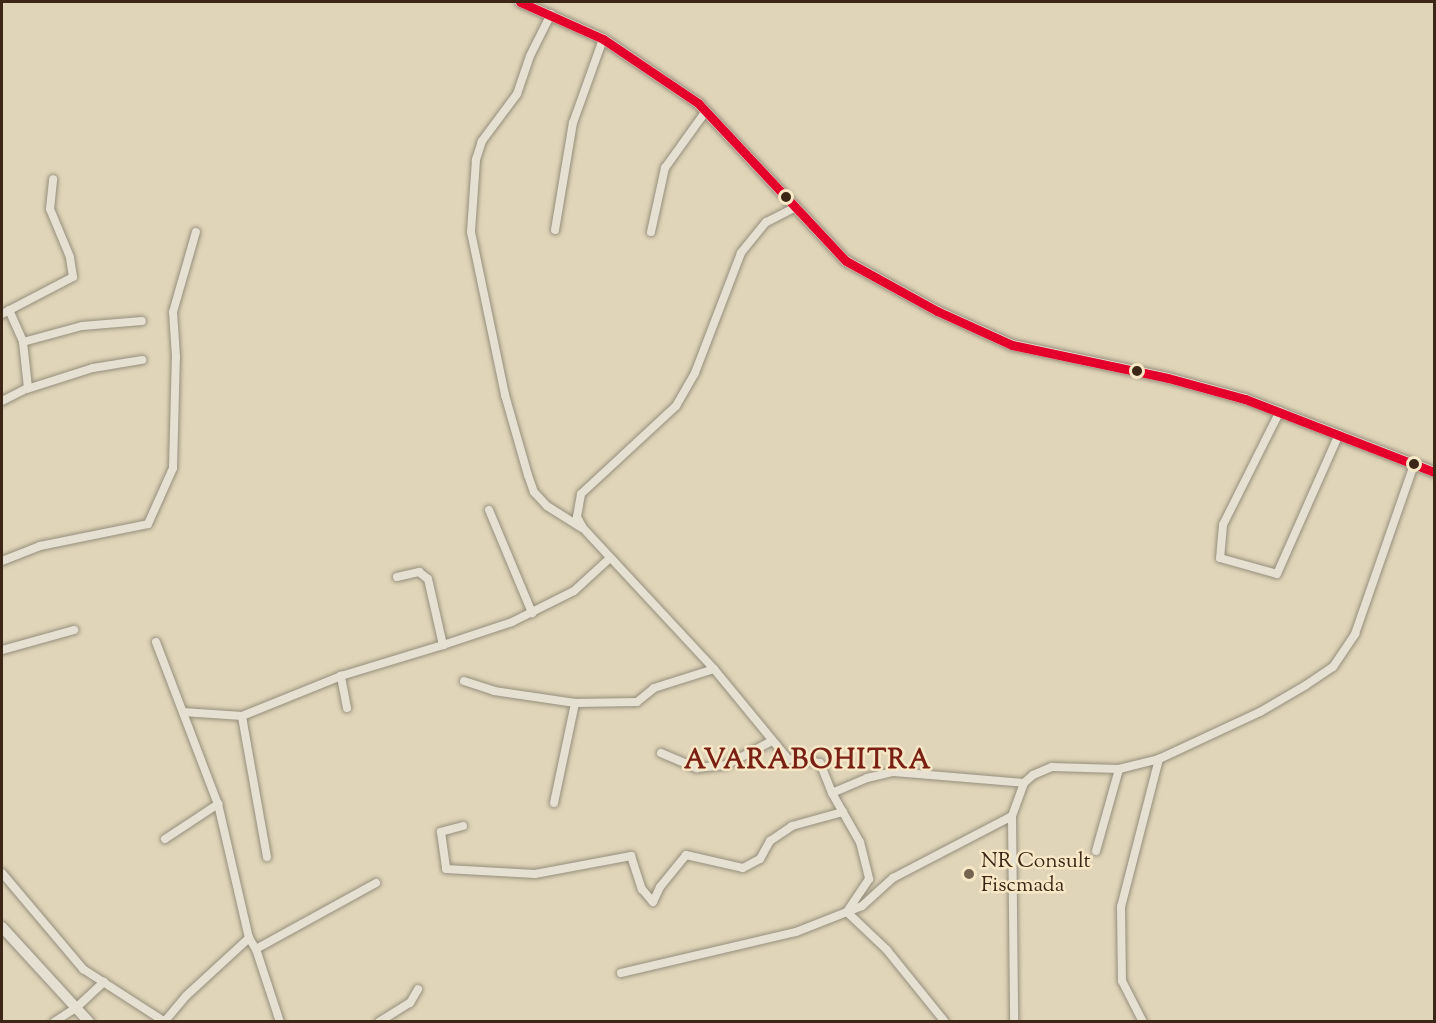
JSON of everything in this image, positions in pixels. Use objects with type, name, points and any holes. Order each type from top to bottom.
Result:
[{"type":"street","points":[[520,2],[603,39],[706,111],[794,208],[846,261],[937,311],[1012,345],[1168,378],[1280,411],[1413,467],[1434,472]]},
{"type":"street","points":[[551,14],[530,56],[517,94],[482,141],[476,160],[471,232],[505,395],[534,492],[547,506],[583,528]]},
{"type":"street","points":[[555,230],[573,123],[603,39]]},
{"type":"street","points":[[651,232],[665,168],[706,111]]},
{"type":"street","points":[[27,389],[23,342],[5,312],[73,278],[70,257],[50,208],[53,179]]},
{"type":"street","points":[[794,208],[766,222],[741,253],[695,373],[676,406],[581,494],[577,516],[583,528],[714,669],[788,759],[820,763],[832,793],[860,842],[869,879],[847,912]]},
{"type":"street","points":[[2,561],[40,546],[148,524],[173,468],[176,357],[173,312],[196,232]]},
{"type":"street","points":[[23,342],[82,326],[142,321]]},
{"type":"street","points":[[2,401],[27,389],[93,368],[142,360]]},
{"type":"street","points":[[1280,411],[1222,525],[1220,558],[1277,574],[1339,434]]},
{"type":"street","points":[[832,793],[867,778],[894,772],[1024,783],[1052,767],[1119,769],[1159,759],[1260,712],[1333,667],[1355,634],[1413,467]]},
{"type":"street","points":[[489,510],[532,613]]},
{"type":"street","points":[[183,712],[242,716],[341,676],[443,645],[532,613],[574,591],[610,558]]},
{"type":"street","points":[[397,576],[419,572],[428,579],[443,645]]},
{"type":"street","points":[[2,650],[74,630]]},
{"type":"street","points":[[156,642],[218,804],[249,938],[256,949],[280,1022]]},
{"type":"street","points":[[464,681],[494,691],[575,703],[637,702],[654,688],[714,669]]},
{"type":"street","points":[[341,676],[347,708]]},
{"type":"street","points":[[554,803],[575,703]]},
{"type":"street","points":[[242,716],[267,857]]},
{"type":"street","points":[[661,753],[697,768],[726,765],[772,741]]},
{"type":"street","points":[[1143,1022],[1122,981],[1121,908],[1159,759]]},
{"type":"street","points":[[1096,851],[1119,769]]},
{"type":"street","points":[[1014,1022],[1012,816],[1024,783]]},
{"type":"street","points":[[165,839],[218,804]]},
{"type":"street","points":[[463,826],[441,832],[446,869],[535,874],[631,856],[642,889],[653,902],[660,887],[686,855],[743,868],[760,859],[770,841],[792,826],[843,812]]},
{"type":"street","points":[[621,973],[796,932],[862,906],[893,878],[1012,816]]},
{"type":"street","points":[[2,873],[83,969],[165,1021],[192,989],[249,938]]},
{"type":"street","points":[[256,949],[376,883]]},
{"type":"street","points":[[847,912],[887,950],[945,1022]]},
{"type":"street","points":[[2,927],[89,1022]]},
{"type":"street","points":[[54,1022],[77,1007],[104,982]]},
{"type":"street","points":[[379,1022],[410,1003],[418,989]]},
{"type":"transit line","points":[[520,2],[603,39],[698,103],[846,261],[937,311],[1012,345],[1168,378],[1245,399],[1434,472]]},
{"type":"place","name":"NR Consult Fiscmada","points":[[969,874]]},
{"type":"district","name":"AVARABOHITRA","points":[[808,762]]}]
